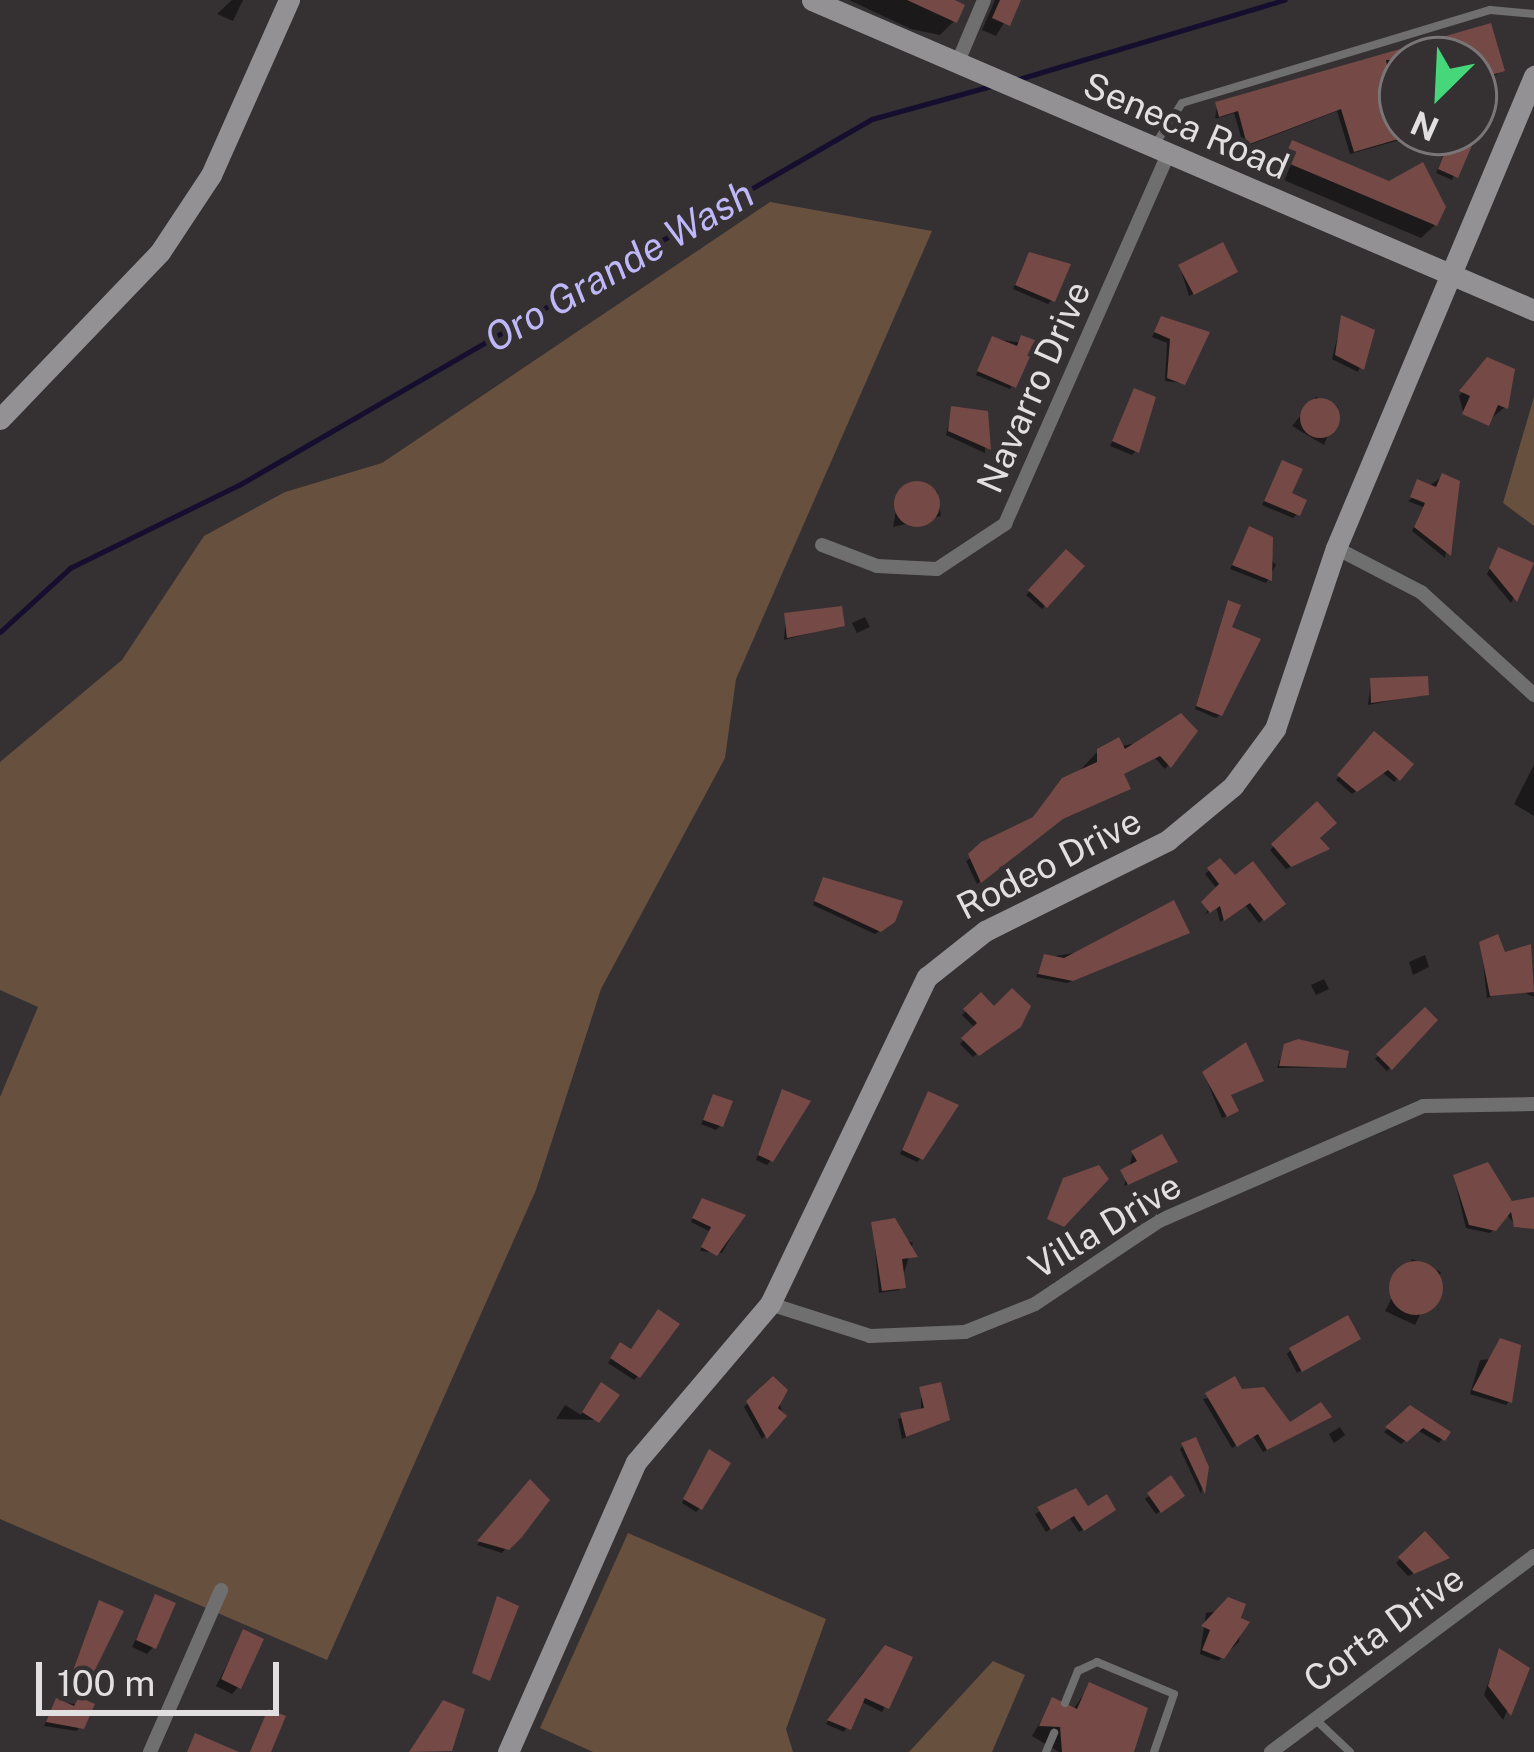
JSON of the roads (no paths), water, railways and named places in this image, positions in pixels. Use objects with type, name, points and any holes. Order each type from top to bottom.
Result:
[{"type":"street","points":[[0,419],[160,252],[212,175],[289,0]]},
{"type":"street","name":"Seneca Road","points":[[812,0],[1534,310]]},
{"type":"street","points":[[959,65],[984,0]]},
{"type":"street","name":"Rodeo Drive","points":[[508,1752],[636,1462],[770,1304],[927,977],[985,931],[1168,840],[1233,786],[1293,695],[1336,548],[1534,76]]},
{"type":"street","name":"Navarro Drive","points":[[822,545],[877,566],[938,569],[1004,524],[1161,151]]},
{"type":"street","points":[[1336,548],[1421,592],[1534,695]]},
{"type":"street","name":"Villa Drive","points":[[770,1304],[870,1336],[965,1332],[1035,1304],[1159,1221],[1423,1106],[1534,1104]]},
{"type":"street","name":"Corta Drive","points":[[1271,1752],[1534,1556]]},
{"type":"street","points":[[150,1752],[221,1589]]},
{"type":"lane","points":[[1161,151],[1182,103],[1490,10],[1534,14]]},
{"type":"lane","points":[[1065,1703],[1078,1671],[1097,1662],[1174,1694],[1176,1705],[1154,1752]]},
{"type":"lane","points":[[1314,1718],[1350,1752]]},
{"type":"lane","points":[[1046,1752],[1054,1733]]},
{"type":"waterway","name":"Oro Grande Wash","points":[[1019,79],[1284,0]]},
{"type":"waterway","name":"Oro Grande Wash","points":[[0,632],[70,568],[239,485],[872,119],[991,86]]}]
